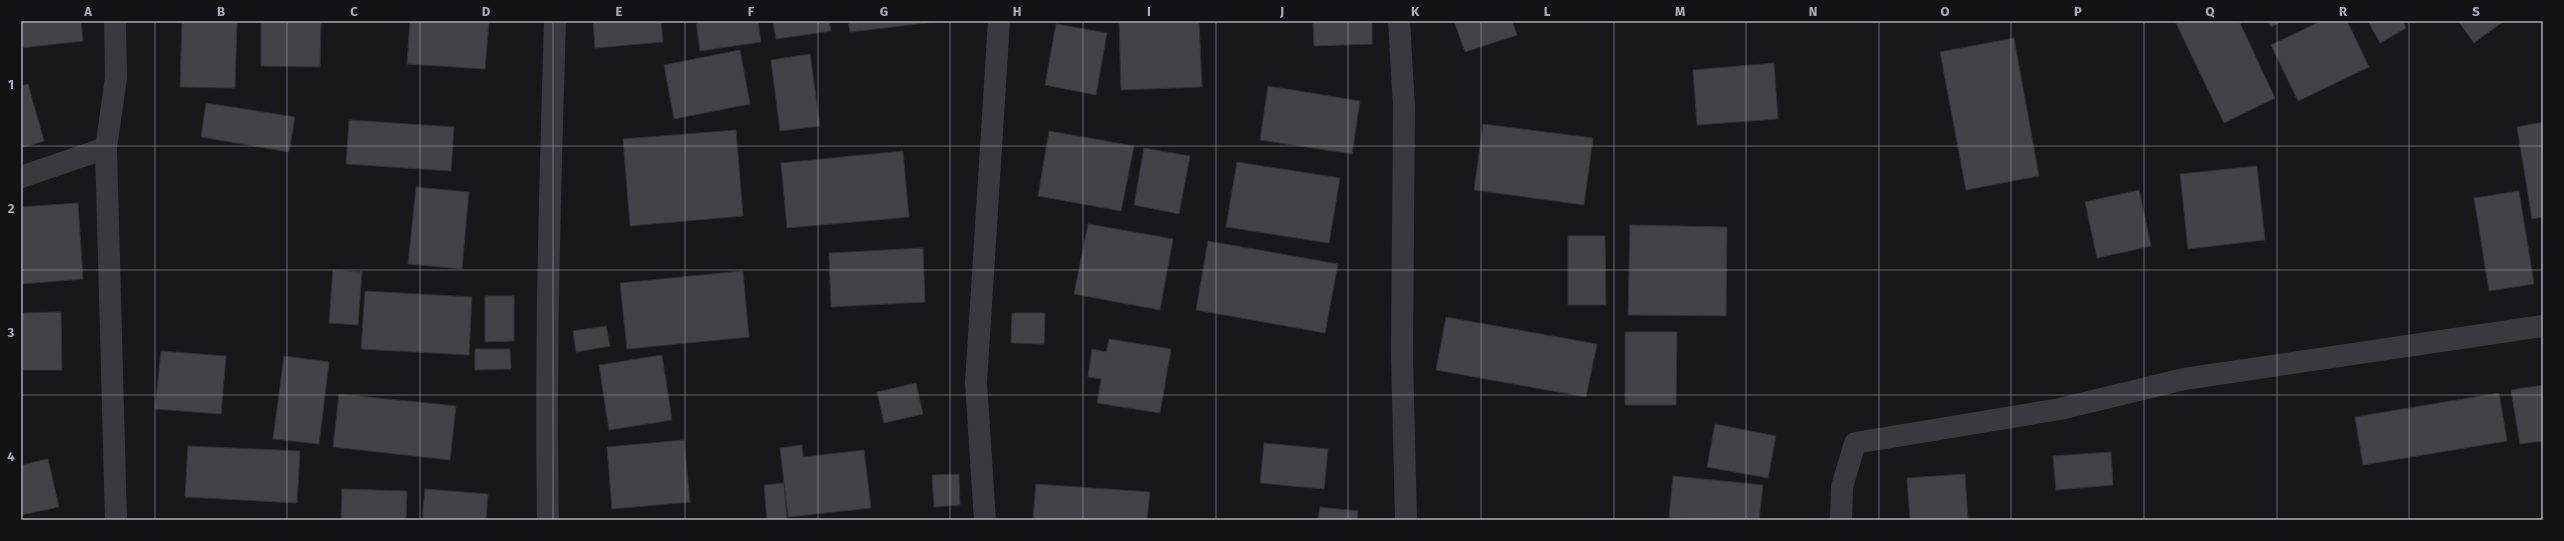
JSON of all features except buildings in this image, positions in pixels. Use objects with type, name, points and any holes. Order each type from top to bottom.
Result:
[{"type":"street","points":[[115,21],[116,78],[106,148],[116,520]]},
{"type":"street","points":[[548,520],[548,253],[555,21]]},
{"type":"street","points":[[986,520],[976,383],[999,21]]},
{"type":"street","points":[[1399,21],[1404,107],[1402,355],[1406,520]]},
{"type":"street","points":[[21,177],[106,148]]},
{"type":"street","points":[[1841,520],[1842,487],[1855,443],[2060,409],[2184,379],[2543,326]]}]
